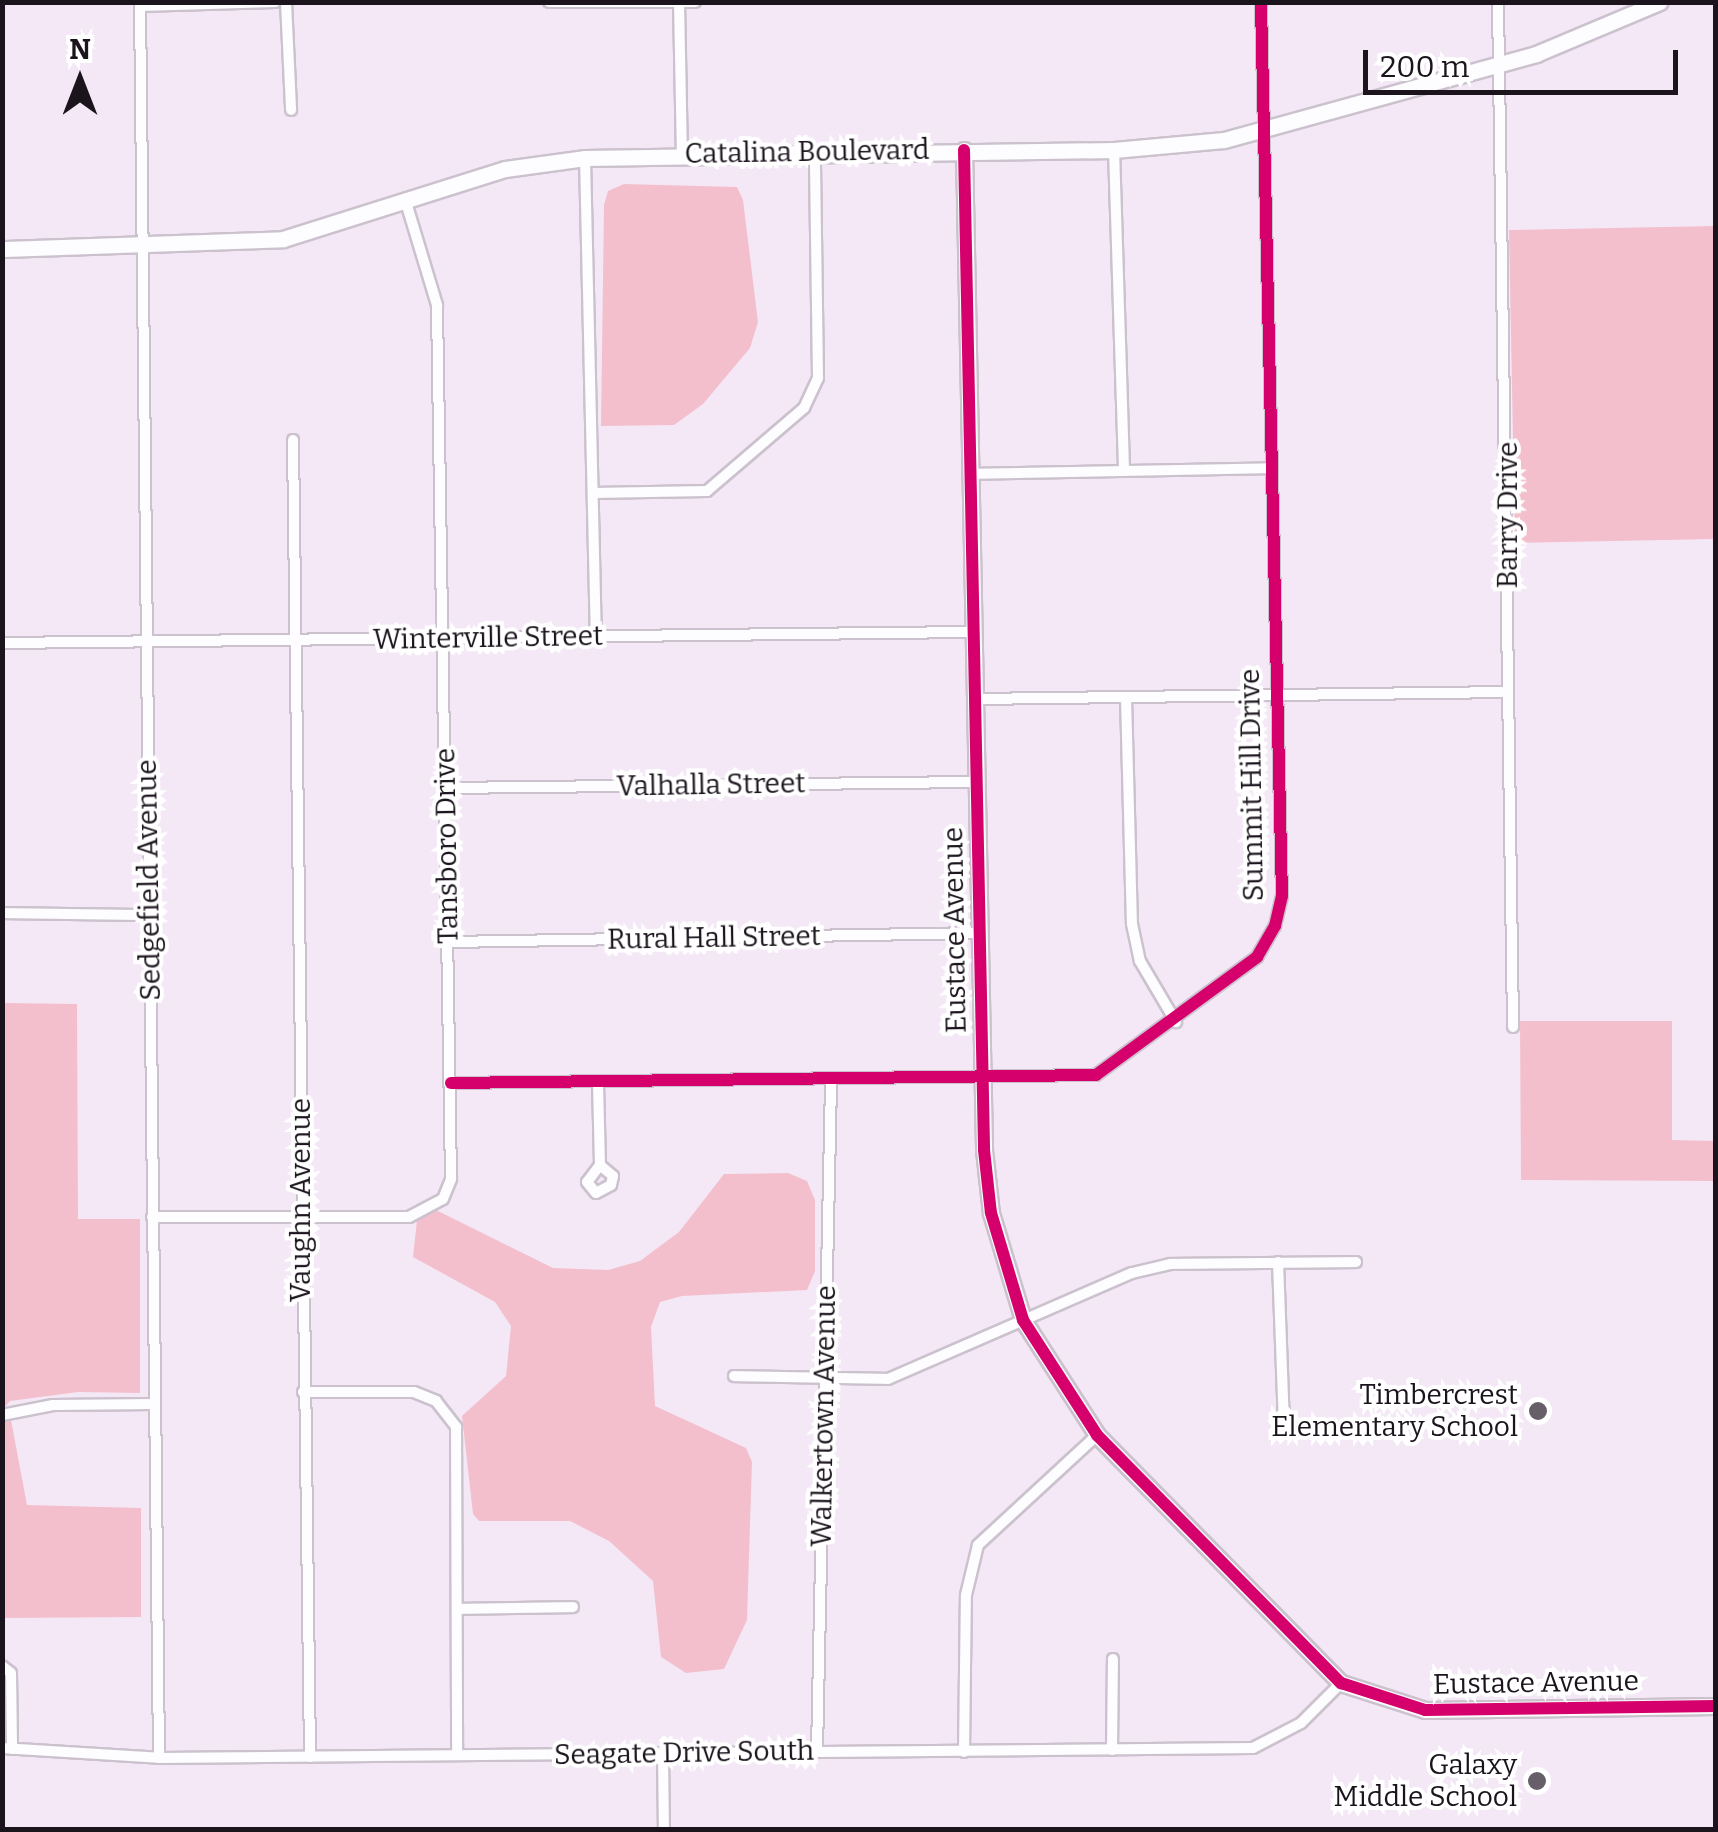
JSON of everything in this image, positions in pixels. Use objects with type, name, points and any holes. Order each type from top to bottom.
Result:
[{"type":"street","points":[[140,4],[275,2]]},
{"type":"street","points":[[286,2],[291,110]]},
{"type":"street","points":[[549,2],[695,2]]},
{"type":"street","name":"Summit Hill Drive","points":[[451,1083],[1096,1076],[1176,1022],[1257,957],[1276,926],[1282,896],[1261,2]]},
{"type":"street","name":"Barry Drive","points":[[1498,2],[1513,1027]]},
{"type":"street","name":"Catalina Boulevard","points":[[2,249],[142,248],[283,239],[505,169],[585,158],[682,153],[1114,150],[1264,130],[1587,37],[1660,2]]},
{"type":"street","points":[[679,3],[682,153]]},
{"type":"street","name":"Sedgefield Avenue","points":[[140,4],[160,1758]]},
{"type":"street","name":"Eustace Avenue","points":[[964,150],[982,1080],[991,1212],[1023,1320],[1098,1435],[1341,1682],[1425,1710],[1716,1706]]},
{"type":"street","points":[[1114,150],[1124,471]]},
{"type":"street","points":[[593,494],[706,492],[804,408],[818,378],[815,152]]},
{"type":"street","points":[[585,158],[596,635]]},
{"type":"street","name":"Tansboro Drive","points":[[152,1217],[409,1217],[443,1199],[451,1179],[437,305],[405,199]]},
{"type":"street","name":"Vaughn Avenue","points":[[293,440],[300,1217],[310,1757]]},
{"type":"street","points":[[970,474],[1271,468]]},
{"type":"street","name":"Winterville Street","points":[[2,643],[973,632]]},
{"type":"street","points":[[974,699],[1507,692]]},
{"type":"street","points":[[1126,697],[1132,924],[1140,961],[1176,1022]]},
{"type":"street","name":"Valhalla Street","points":[[445,788],[977,782]]},
{"type":"street","points":[[2,913],[151,915]]},
{"type":"street","name":"Rural Hall Street","points":[[449,942],[980,932]]},
{"type":"street","name":"Walkertown Avenue","points":[[818,1751],[831,1081]]},
{"type":"street","points":[[598,1083],[600,1165]]},
{"type":"street","points":[[1278,1262],[1284,1424]]},
{"type":"street","points":[[734,1376],[888,1380],[1132,1273],[1170,1264],[1356,1262]]},
{"type":"street","points":[[303,1392],[414,1392],[436,1401],[456,1427],[457,1755]]},
{"type":"street","points":[[2,1415],[53,1405],[154,1404]]},
{"type":"street","points":[[964,1752],[966,1595],[978,1545],[1098,1435]]},
{"type":"street","points":[[457,1608],[573,1607]]},
{"type":"street","points":[[1112,1750],[1113,1659]]},
{"type":"street","points":[[2,1666],[11,1673],[7,1749]]},
{"type":"street","name":"Seagate Drive South","points":[[7,1749],[160,1758],[1253,1748],[1301,1723],[1341,1682]]},
{"type":"street","points":[[663,1753],[664,1830]]},
{"type":"shaded area","points":[[624,184],[737,187],[743,200],[758,322],[750,348],[703,404],[674,425],[601,426],[604,205],[608,191]]},
{"type":"shaded area","points":[[1715,226],[1715,539],[1515,543],[1509,230]]},
{"type":"shaded area","points":[[3,1003],[77,1004],[78,1219],[140,1219],[140,1393],[78,1392],[10,1401],[3,1409]]},
{"type":"shaded area","points":[[1520,1021],[1672,1021],[1672,1140],[1715,1141],[1715,1181],[1521,1180]]},
{"type":"shaded area","points":[[788,1173],[807,1181],[815,1200],[815,1271],[807,1290],[682,1296],[660,1302],[651,1327],[655,1406],[746,1448],[752,1462],[747,1620],[724,1669],[686,1673],[661,1657],[653,1581],[609,1541],[570,1521],[479,1521],[473,1514],[462,1416],[506,1376],[511,1326],[495,1302],[413,1257],[417,1220],[436,1210],[553,1268],[608,1270],[640,1261],[679,1232],[724,1174]]},
{"type":"shaded area","points":[[11,1420],[27,1505],[141,1508],[141,1617],[3,1618],[2,1422]]},
{"type":"cycle path","points":[[451,1083],[1096,1075],[1257,957],[1275,926],[1282,896],[1261,2]]},
{"type":"cycle path","points":[[964,150],[984,1150],[991,1213],[1023,1320],[1097,1435],[1341,1683],[1425,1710],[1716,1706]]},
{"type":"place","name":"Timbercrest Elementary School","points":[[1538,1411]]},
{"type":"place","name":"Galaxy Middle School","points":[[1537,1781]]}]
